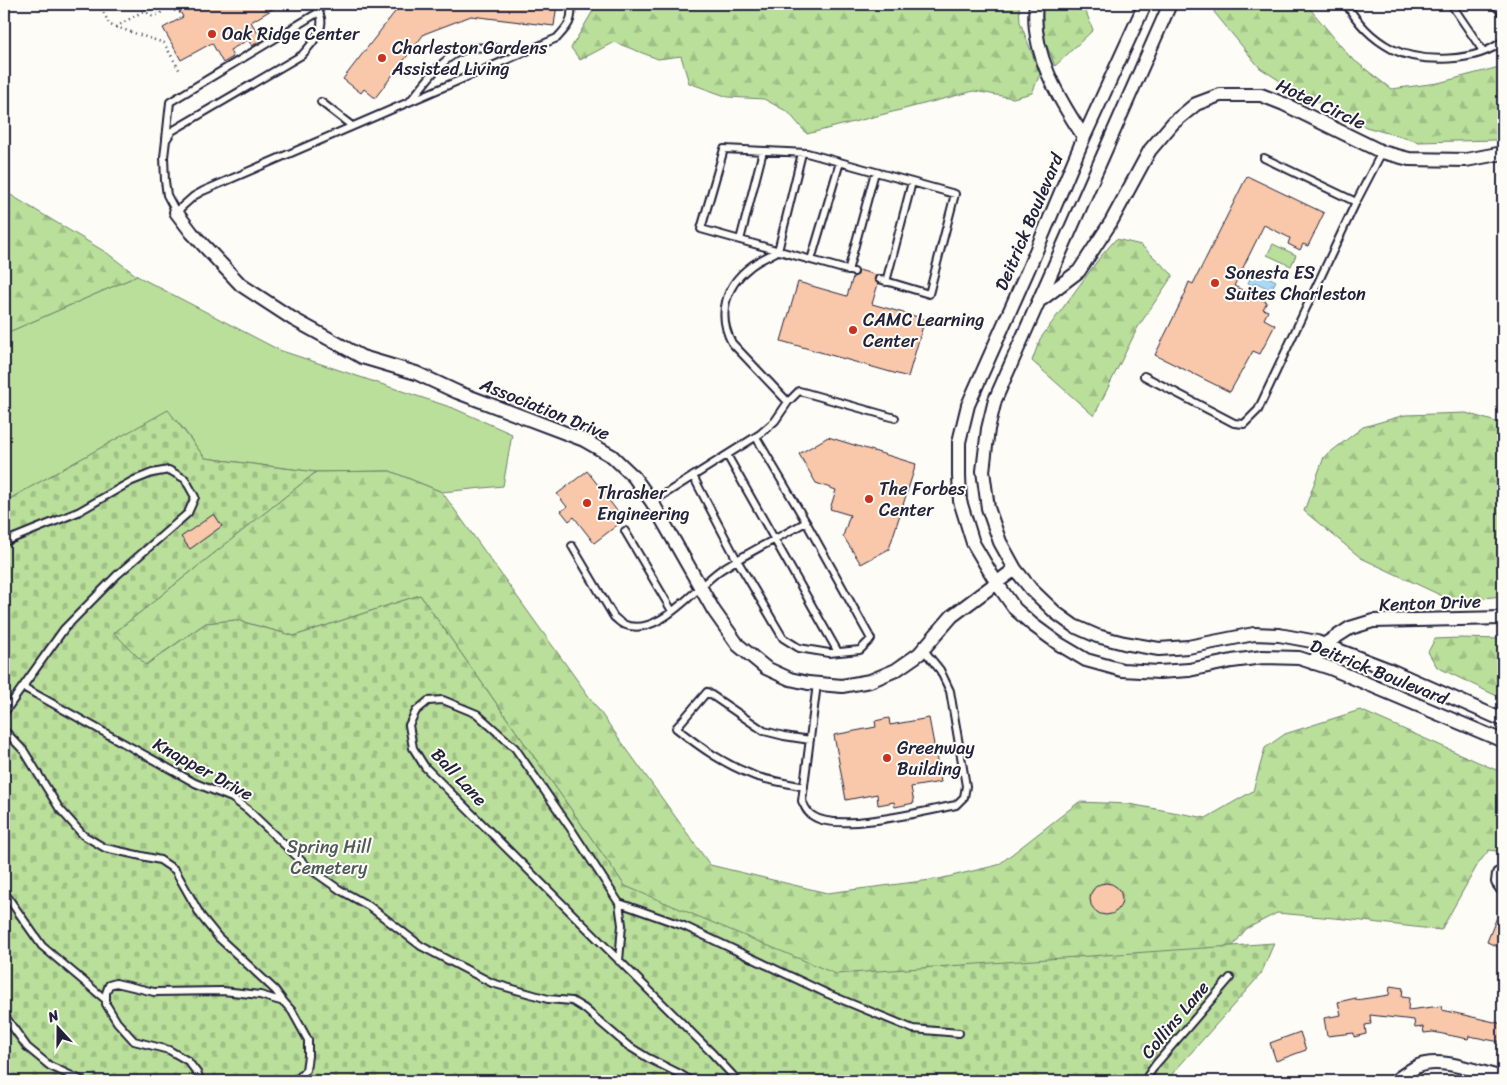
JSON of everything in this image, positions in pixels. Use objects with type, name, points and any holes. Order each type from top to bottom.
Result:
[{"type":"street","points":[[1036,4],[1034,14],[1038,41],[1047,71],[1065,108],[1084,137]]},
{"type":"street","name":"Deitrick Boulevard","points":[[1145,4],[1084,137],[968,405],[959,442],[960,501],[973,543],[996,582],[1015,608],[1033,625],[1059,644],[1086,660],[1122,670],[1159,672],[1190,670],[1263,657],[1299,658],[1330,668],[1503,741]]},
{"type":"street","name":"Deitrick Boulevard","points":[[1170,4],[995,400],[988,429],[983,471],[988,508],[1000,542],[1015,569],[1056,613],[1074,626],[1097,636],[1124,644],[1159,649],[1188,647],[1254,634],[1297,637],[1324,644],[1390,670],[1503,720]]},
{"type":"street","points":[[1498,4],[1503,9]]},
{"type":"street","name":"Hotel Circle","points":[[1040,300],[1079,270],[1110,222],[1150,150],[1172,123],[1196,104],[1220,95],[1261,95],[1284,104],[1382,152],[1409,159],[1466,160],[1503,153]]},
{"type":"street","name":"Association Drive","points":[[176,212],[192,233],[241,285],[293,319],[362,357],[416,374],[456,392],[584,440],[612,456],[634,477],[652,502],[714,611],[738,645],[766,668],[790,679],[842,686],[870,680],[896,670],[919,654],[952,616],[1015,569]]},
{"type":"street","name":"Kenton Drive","points":[[1313,663],[1324,644],[1350,628],[1372,621],[1503,618]]},
{"type":"street","points":[[1503,873],[1499,874],[1498,882],[1503,889]]},
{"type":"street","points":[[1394,1081],[1417,1066],[1444,1063],[1503,1078]]},
{"type":"lane","points":[[166,140],[172,132],[302,55],[320,30],[322,17],[314,4]]},
{"type":"lane","points":[[319,12],[170,102],[164,157],[165,181],[167,194],[176,212],[194,196],[556,38],[566,28],[572,16],[571,4]]},
{"type":"lane","points":[[1346,4],[1361,26],[1393,49],[1420,58],[1462,57],[1483,52],[1503,42]]},
{"type":"lane","points":[[1451,4],[1483,52]]},
{"type":"lane","points":[[410,101],[443,62],[455,54],[468,49],[486,48],[523,52]]},
{"type":"lane","points":[[321,102],[352,126]]},
{"type":"lane","points":[[875,172],[851,272],[701,229],[724,149],[802,153],[840,162],[955,194],[929,294],[879,280]]},
{"type":"lane","points":[[740,240],[763,151]]},
{"type":"lane","points":[[1144,376],[1234,423],[1244,424],[1250,420],[1258,410],[1356,202],[1382,152]]},
{"type":"lane","points":[[788,402],[732,343],[726,331],[724,310],[730,289],[738,278],[750,266],[778,251],[802,153]]},
{"type":"lane","points":[[1264,158],[1356,202]]},
{"type":"lane","points":[[811,260],[840,162]]},
{"type":"lane","points":[[886,282],[912,182]]},
{"type":"lane","points":[[652,502],[756,437],[775,421],[788,402],[799,391],[895,418]]},
{"type":"lane","points":[[693,476],[737,560],[783,638],[799,648],[829,653],[860,650],[872,639],[756,437]]},
{"type":"lane","points":[[727,455],[838,652]]},
{"type":"lane","points":[[4,542],[78,512],[132,481],[152,473],[169,470],[186,479],[195,497],[188,513],[116,575],[64,629],[4,713]]},
{"type":"lane","points":[[572,546],[614,617],[623,624],[639,627],[663,619],[720,570],[806,522]]},
{"type":"lane","points":[[625,531],[672,611]]},
{"type":"lane","points":[[817,684],[802,801],[807,811],[814,817],[824,821],[844,822],[882,820],[956,805],[964,798],[966,786],[950,691],[940,670],[923,649]]},
{"type":"lane","name":"Knapper Drive","points":[[24,687],[195,782],[232,798],[248,810],[310,869],[340,890],[369,906],[421,946],[492,983],[548,999],[572,1001],[585,1009],[627,1045],[691,1081]]},
{"type":"lane","points":[[804,787],[756,776],[729,765],[704,750],[676,728],[707,692],[764,731],[810,740]]},
{"type":"lane","name":"Ball Lane","points":[[619,961],[622,925],[619,903],[515,748],[477,714],[443,700],[428,702],[416,711],[410,725],[413,748],[425,767],[738,1081]]},
{"type":"lane","points":[[4,730],[24,751],[59,808],[83,835],[104,848],[160,860],[175,870],[201,916],[218,937],[275,990],[292,1011],[308,1040],[306,1070],[296,1081]]},
{"type":"lane","points":[[4,892],[42,946],[106,1000]]},
{"type":"lane","points":[[619,903],[684,926],[828,994],[905,1026],[913,1029],[960,1033]]},
{"type":"lane","name":"Collins Lane","points":[[1144,1081],[1156,1064],[1230,978]]},
{"type":"lane","points":[[200,1081],[198,1074],[188,1061],[169,1050],[134,1041],[117,1022],[106,1004],[106,993],[109,985],[116,983],[154,992],[223,991],[260,995],[284,1002]]},
{"type":"lane","points":[[4,1015],[27,1047],[50,1066],[82,1081]]},
{"type":"path","points":[[99,4],[110,25],[164,43],[180,71]]},
{"type":"path","points":[[144,4],[144,10],[148,14],[156,16],[160,14],[165,6],[181,13]]},
{"type":"path","points":[[116,27],[144,10]]},
{"type":"green space","points":[[597,4],[1019,4],[1020,22],[1040,74],[1032,93],[1013,98],[974,91],[807,134],[788,112],[764,99],[728,97],[689,83],[681,56],[658,59],[614,42],[580,60],[571,48]]},
{"type":"green space","points":[[1043,4],[1083,4],[1093,30],[1055,66],[1043,36]]},
{"type":"green space","points":[[1217,4],[1306,4],[1350,57],[1391,89],[1438,83],[1503,66],[1503,137],[1495,140],[1419,142],[1366,127],[1291,88],[1260,68],[1214,12]]},
{"type":"green space","points":[[4,191],[107,253],[137,276],[4,334]]},
{"type":"green space","points":[[1116,239],[1141,245],[1173,275],[1138,327],[1094,416],[1032,361],[1040,339],[1101,256]]},
{"type":"green space","points":[[1273,244],[1296,255],[1291,266],[1267,255]]},
{"type":"green space","points":[[137,276],[279,350],[453,408],[512,434],[503,486],[442,492],[390,471],[316,472],[205,458],[167,411],[4,502],[4,334]]},
{"type":"green space","name":"Spring Hill Cemetery","points":[[168,410],[205,458],[316,472],[114,633],[146,665],[206,623],[236,620],[294,636],[420,595],[625,886],[836,974],[1274,943],[1261,974],[1166,1081],[4,1081],[4,502]]},
{"type":"green space","points":[[1466,413],[1503,424],[1503,596],[1453,601],[1361,558],[1304,511],[1324,457],[1363,427],[1405,415]]},
{"type":"green space","points":[[390,471],[442,492],[710,865],[827,893],[939,879],[998,865],[1079,802],[1129,804],[1206,818],[1253,791],[1265,748],[1285,734],[1360,710],[1503,773],[1503,852],[1489,850],[1478,864],[1441,930],[1277,913],[1246,929],[1148,1056],[832,985],[625,886],[420,595],[294,636],[236,620],[206,623],[145,665],[114,633],[316,472]]},
{"type":"green space","points":[[1435,639],[1503,639],[1503,699],[1437,667],[1428,652]]},
{"type":"water","points":[[1254,270],[1276,281],[1271,290],[1255,282],[1253,286],[1248,283]]},
{"type":"building","name":"Oak Ridge Center","points":[[176,4],[281,4],[251,22],[262,40],[252,46],[248,40],[230,50],[233,57],[223,63],[212,43],[181,60],[163,28],[183,17]]},
{"type":"building","name":"Charleston Gardens Assisted Living","points":[[401,4],[557,4],[554,26],[471,16],[424,34],[375,98],[364,89],[361,93],[343,79]]},
{"type":"building","name":"Sonesta ES Suites Charleston","points":[[1247,176],[1324,213],[1308,246],[1303,244],[1300,250],[1288,244],[1290,238],[1264,225],[1234,286],[1267,302],[1263,309],[1268,311],[1264,319],[1275,325],[1260,354],[1253,351],[1230,392],[1155,355],[1186,292],[1189,282],[1193,284]]},
{"type":"building","name":"CAMC Learning Center","points":[[859,270],[876,275],[874,280],[878,284],[872,304],[925,319],[908,377],[781,341],[798,282],[847,296],[853,277],[858,275]]},
{"type":"building","name":"The Forbes Center","points":[[828,437],[916,464],[889,549],[861,564],[843,536],[850,515],[830,509],[836,490],[816,483],[799,454]]},
{"type":"building","name":"Thrasher Engineering","points":[[587,471],[602,490],[607,487],[613,495],[608,499],[624,520],[594,543],[574,517],[569,521],[561,511],[567,507],[557,494]]},
{"type":"building","points":[[214,514],[222,526],[190,549],[181,537]]},
{"type":"building","name":"Greenway Building","points":[[889,718],[890,725],[929,718],[941,782],[911,787],[914,803],[895,807],[894,802],[878,805],[877,794],[846,800],[834,735],[876,727],[875,721]]},
{"type":"building","points":[[1106,883],[1112,884],[1117,888],[1121,893],[1121,905],[1117,910],[1112,914],[1106,915],[1100,914],[1095,910],[1091,905],[1090,899],[1091,893],[1095,888],[1100,884]]},
{"type":"building","points":[[1503,902],[1503,949],[1487,942]]},
{"type":"building","points":[[1390,986],[1403,988],[1402,997],[1409,998],[1408,1010],[1441,1006],[1442,1010],[1503,1024],[1500,1042],[1469,1036],[1468,1039],[1433,1032],[1424,1033],[1423,1027],[1415,1028],[1414,1020],[1370,1015],[1371,1024],[1365,1025],[1366,1034],[1354,1037],[1354,1033],[1327,1036],[1324,1018],[1341,1015],[1338,1002],[1356,998],[1356,1000],[1389,995]]},
{"type":"building","points":[[1300,1032],[1306,1050],[1276,1061],[1270,1043]]},
{"type":"place","name":"Oak Ridge Center","points":[[212,34]]},
{"type":"place","name":"Charleston Gardens Assisted Living","points":[[382,58]]},
{"type":"place","name":"Sonesta ES Suites Charleston","points":[[1215,283]]},
{"type":"place","name":"CAMC Learning Center","points":[[853,330]]},
{"type":"place","name":"The Forbes Center","points":[[869,499]]},
{"type":"place","name":"Thrasher Engineering","points":[[587,503]]},
{"type":"place","name":"Greenway Building","points":[[887,758]]}]
